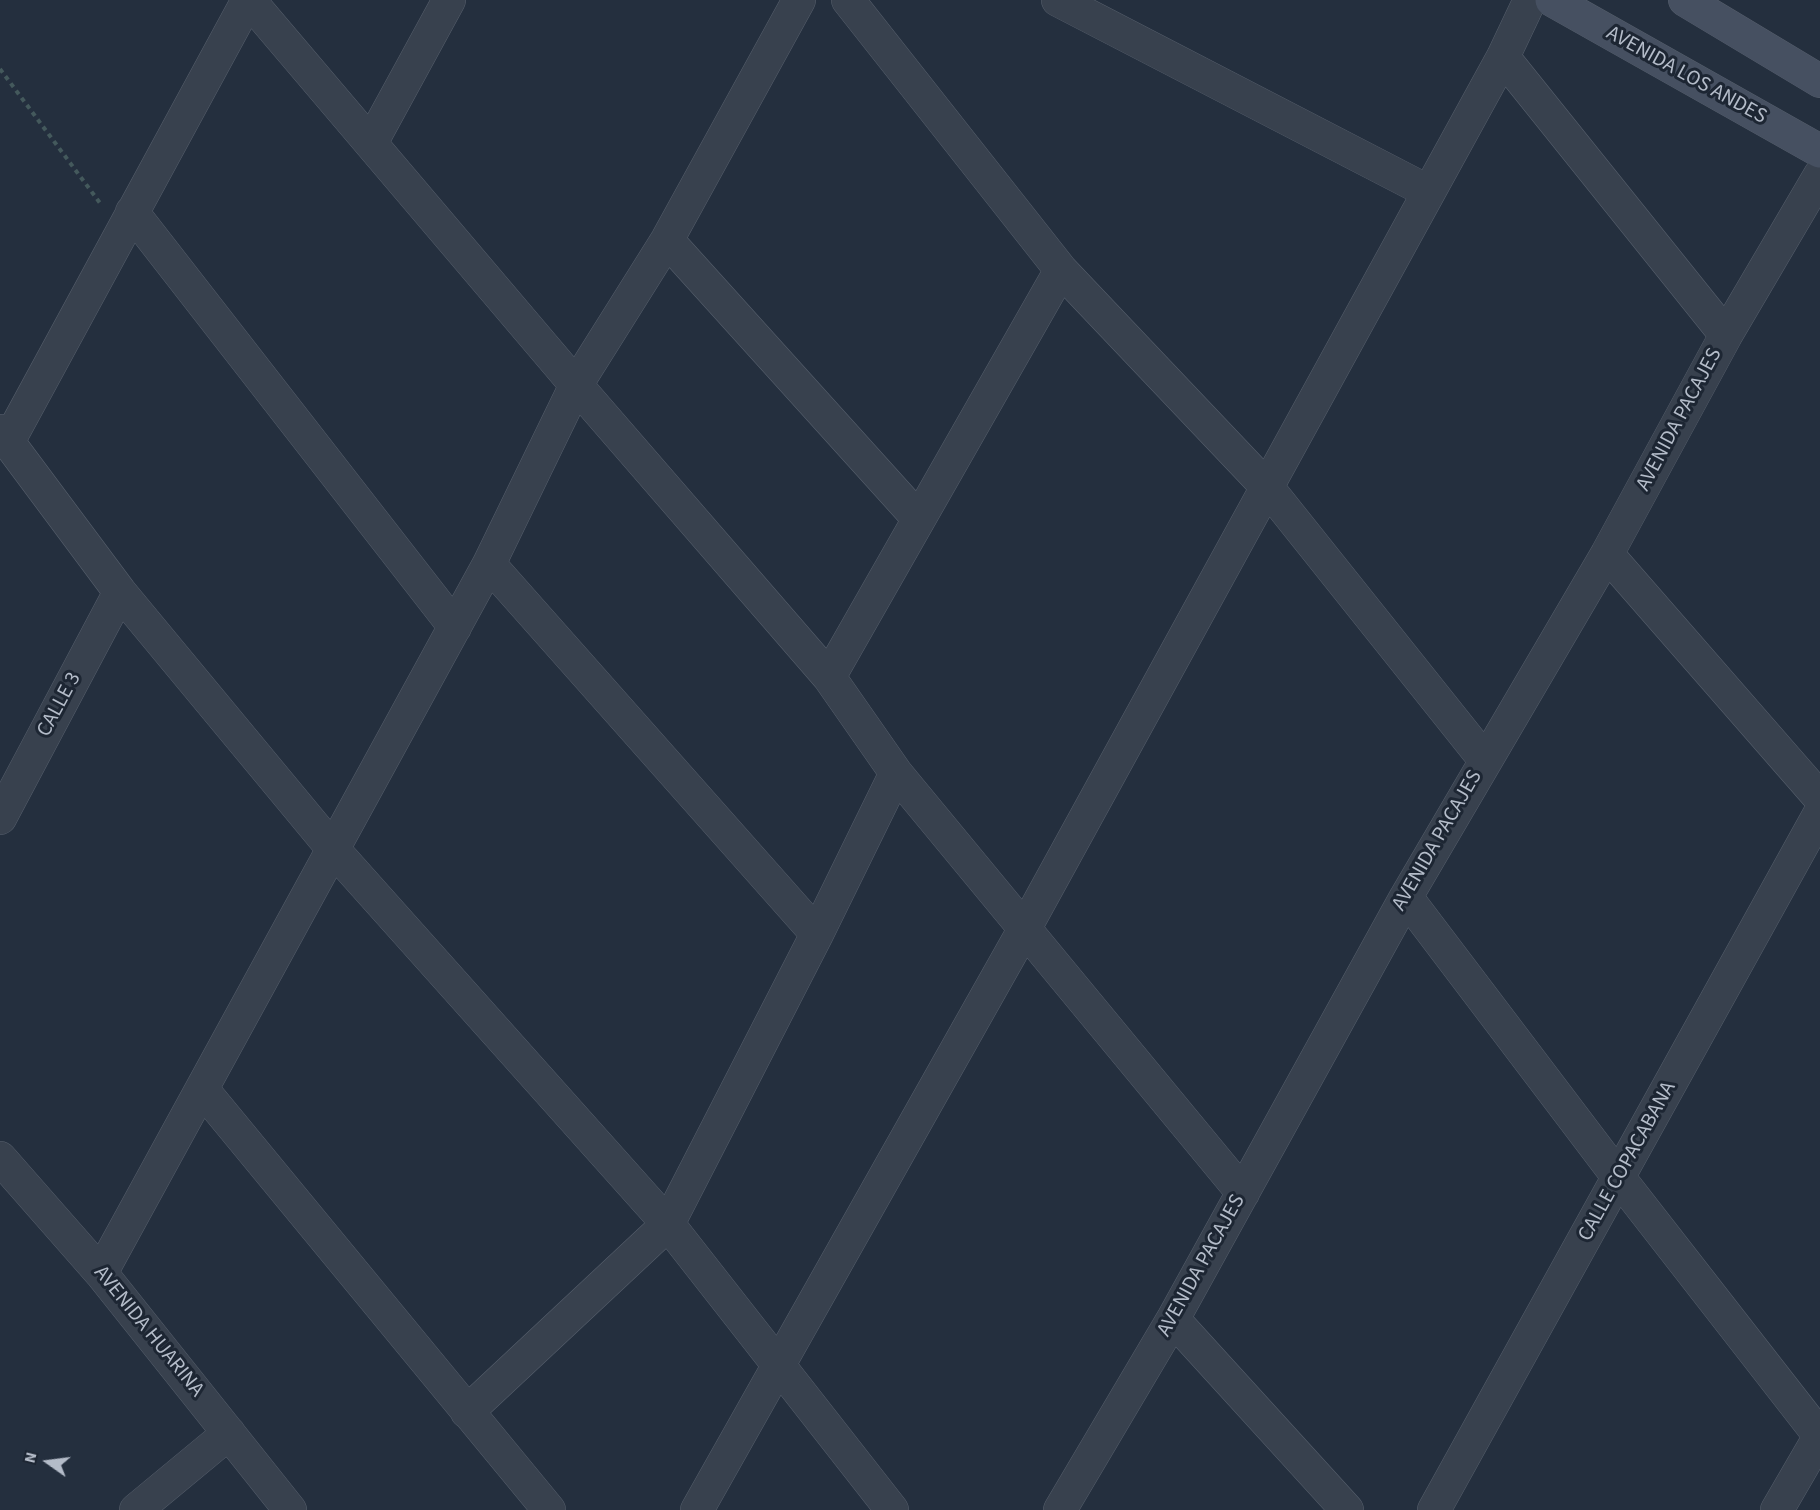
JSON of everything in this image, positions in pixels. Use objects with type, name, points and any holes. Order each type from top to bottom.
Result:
[{"type":"street","points":[[892,1510],[668,1224],[333,849],[120,591],[4,436],[127,222],[249,0],[576,385],[829,677],[896,773],[1244,1193]]},
{"type":"street","points":[[371,143],[449,0]]},
{"type":"street","points":[[101,1273],[489,564],[576,385],[667,240],[799,0]]},
{"type":"street","points":[[848,0],[1061,270],[1267,487],[1485,760]]},
{"type":"street","points":[[1058,0],[1429,192]]},
{"type":"street","points":[[697,1510],[1025,928],[1503,57],[1530,0]]},
{"type":"street","name":"AVENIDA LOS ANDES","points":[[1552,0],[1819,172]]},
{"type":"street","points":[[1685,0],[1820,81]]},
{"type":"street","points":[[1503,57],[1726,335]]},
{"type":"street","name":"AVENIDA PACAJES","points":[[1060,1510],[1173,1319],[1406,897],[1607,554],[1726,335],[1819,172]]},
{"type":"street","points":[[127,222],[455,627]]},
{"type":"street","points":[[667,240],[918,518]]},
{"type":"street","points":[[829,677],[1061,270]]},
{"type":"street","points":[[1607,554],[1820,798]]},
{"type":"street","points":[[489,564],[817,934]]},
{"type":"street","name":"CALLE 3","points":[[0,818],[120,591]]},
{"type":"street","points":[[467,1412],[668,1224],[817,934],[896,773]]},
{"type":"street","name":"CALLE COPACABANA","points":[[1434,1510],[1820,813]]},
{"type":"street","points":[[1406,897],[1619,1178],[1820,1436],[1777,1510]]},
{"type":"street","points":[[202,1089],[549,1510]]},
{"type":"street","name":"AVENIDA HUARINA","points":[[0,1158],[101,1273],[290,1510]]},
{"type":"street","points":[[1173,1319],[1347,1510]]},
{"type":"street","points":[[136,1510],[229,1433]]},
{"type":"path","points":[[0,69],[127,222]]}]
